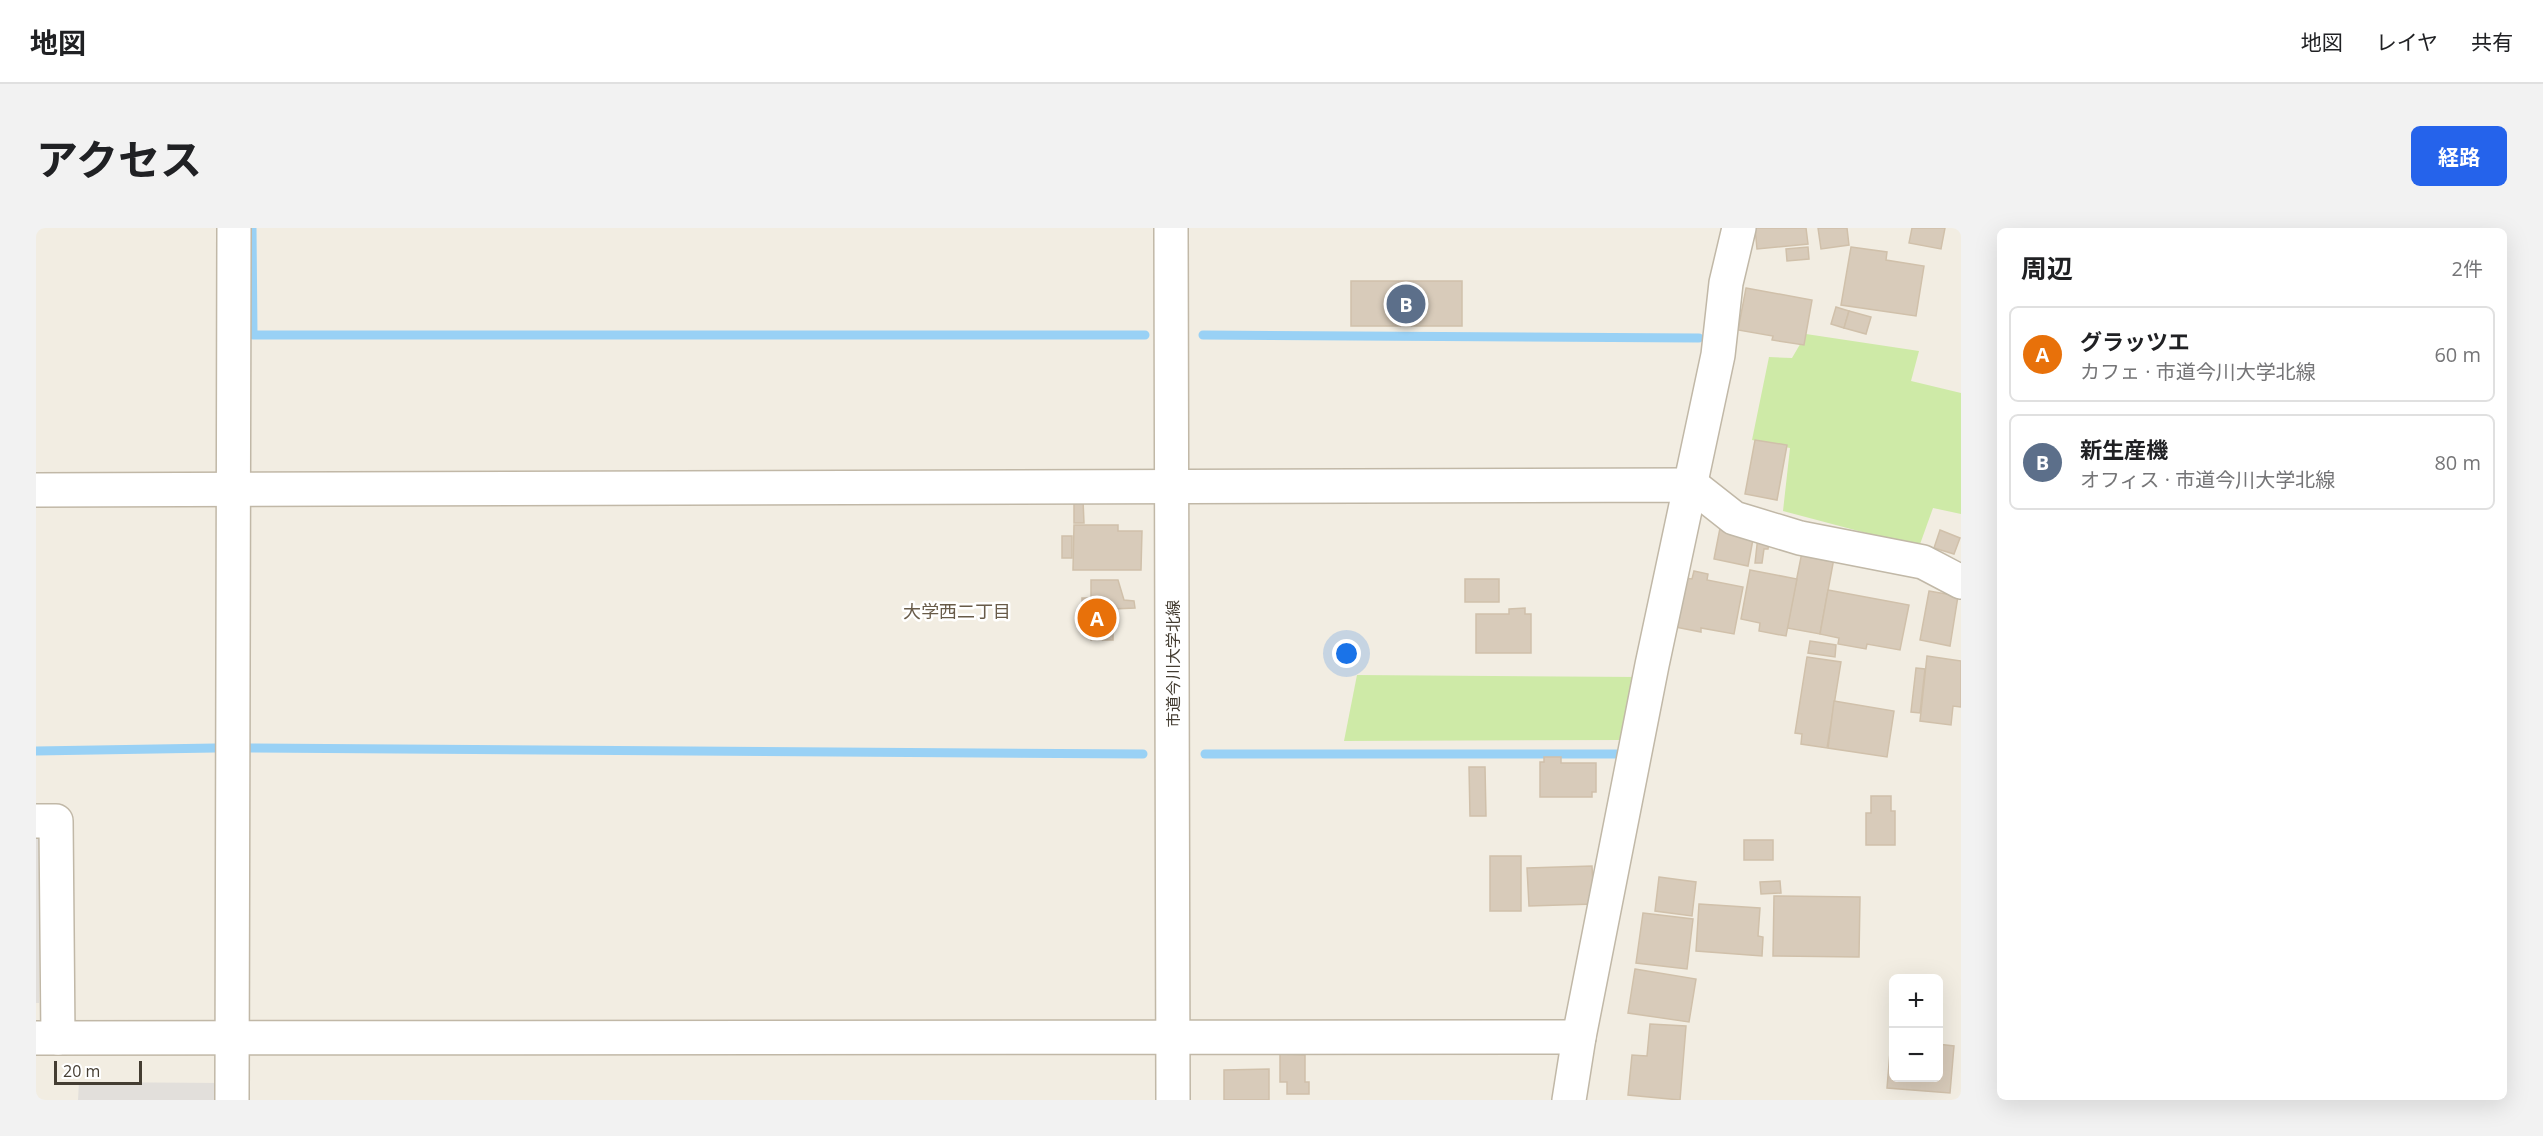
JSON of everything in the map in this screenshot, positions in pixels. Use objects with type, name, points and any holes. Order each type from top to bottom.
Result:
[{"type":"street","points":[[232,1100],[234,228]]},
{"type":"street","name":"市道今川大学北線","points":[[1171,228],[1173,1100]]},
{"type":"street","points":[[1569,1100],[1579,1037],[1652,665],[1718,355],[1726,284],[1739,228]]},
{"type":"street","points":[[36,490],[1692,485],[1734,518],[1800,538],[1923,562],[1961,582]]},
{"type":"street","points":[[36,821],[56,821],[47,1038],[232,1036],[1579,1037]]},
{"type":"green space","points":[[1806,334],[1919,351],[1911,381],[1961,393],[1961,514],[1933,508],[1919,547],[1783,511],[1790,448],[1752,440],[1769,357],[1792,358]]},
{"type":"green space","points":[[1357,675],[1639,677],[1624,740],[1344,741]]},
{"type":"shaded area","points":[[36,835],[40,835],[39,1003],[36,1003]]},
{"type":"shaded area","points":[[79,1082],[222,1083],[222,1100],[78,1100]]},
{"type":"building","points":[[1755,228],[1806,228],[1808,244],[1757,249]]},
{"type":"building","points":[[1818,228],[1847,228],[1849,245],[1821,249]]},
{"type":"building","points":[[1912,228],[1945,228],[1941,249],[1909,243]]},
{"type":"building","points":[[1808,247],[1809,259],[1787,261],[1786,249]]},
{"type":"building","points":[[1851,247],[1887,252],[1886,260],[1924,266],[1916,316],[1841,305]]},
{"type":"building","points":[[1351,281],[1462,281],[1462,326],[1351,326]]},
{"type":"building","points":[[1746,288],[1812,300],[1804,345],[1772,340],[1773,336],[1738,330]]},
{"type":"building","points":[[1836,307],[1849,311],[1844,328],[1831,324]]},
{"type":"building","points":[[1849,311],[1871,317],[1866,334],[1844,328]]},
{"type":"building","points":[[1755,440],[1787,445],[1777,500],[1745,494]]},
{"type":"building","points":[[1074,500],[1083,500],[1084,523],[1074,523]]},
{"type":"building","points":[[1074,525],[1118,525],[1118,531],[1142,531],[1141,570],[1073,570]]},
{"type":"building","points":[[1759,527],[1771,528],[1768,549],[1764,549],[1762,563],[1755,563]]},
{"type":"building","points":[[1720,528],[1754,534],[1748,566],[1714,559]]},
{"type":"building","points":[[1940,530],[1960,538],[1954,554],[1934,548]]},
{"type":"building","points":[[1062,536],[1072,536],[1072,558],[1062,558]]},
{"type":"building","points":[[1802,552],[1834,558],[1820,634],[1787,628]]},
{"type":"building","points":[[1750,570],[1797,579],[1786,636],[1759,631],[1760,623],[1741,619]]},
{"type":"building","points":[[1694,571],[1708,574],[1707,580],[1743,587],[1734,634],[1701,628],[1701,632],[1675,627],[1685,578],[1692,579]]},
{"type":"building","points":[[1465,579],[1499,579],[1499,602],[1465,602]]},
{"type":"building","points":[[1091,580],[1118,580],[1124,600],[1134,601],[1135,608],[1113,609],[1113,640],[1091,640],[1091,627],[1082,627],[1082,598],[1091,598]]},
{"type":"building","points":[[1828,590],[1909,605],[1900,650],[1867,644],[1866,649],[1838,644],[1839,638],[1820,634]]},
{"type":"building","points":[[1929,591],[1958,596],[1950,646],[1920,640]]},
{"type":"building","points":[[1525,608],[1525,614],[1531,614],[1531,653],[1476,653],[1476,614],[1509,614],[1509,609]]},
{"type":"building","points":[[1810,641],[1836,645],[1835,657],[1808,653]]},
{"type":"building","points":[[1927,656],[1961,661],[1961,707],[1953,706],[1951,725],[1920,721]]},
{"type":"building","points":[[1807,657],[1841,662],[1827,748],[1801,744],[1802,734],[1795,733]]},
{"type":"building","points":[[1916,668],[1925,669],[1920,713],[1911,712]]},
{"type":"building","points":[[1834,701],[1894,711],[1887,757],[1828,748]]},
{"type":"building","points":[[1544,757],[1561,757],[1561,763],[1596,763],[1596,792],[1592,792],[1592,797],[1540,797],[1540,762],[1544,762]]},
{"type":"building","points":[[1469,767],[1485,767],[1486,816],[1470,816]]},
{"type":"building","points":[[1871,796],[1891,796],[1891,811],[1895,811],[1895,845],[1866,845],[1866,813],[1871,813]]},
{"type":"building","points":[[1744,840],[1773,840],[1773,860],[1744,860]]},
{"type":"building","points":[[1490,856],[1521,856],[1521,911],[1490,911]]},
{"type":"building","points":[[1592,866],[1594,904],[1529,906],[1527,868]]},
{"type":"building","points":[[1659,877],[1696,882],[1692,916],[1655,911]]},
{"type":"building","points":[[1780,881],[1781,893],[1761,894],[1760,882]]},
{"type":"building","points":[[1774,896],[1860,897],[1859,957],[1773,956]]},
{"type":"building","points":[[1699,904],[1760,908],[1758,936],[1763,937],[1762,956],[1696,951]]},
{"type":"building","points":[[1643,913],[1693,919],[1687,969],[1636,963]]},
{"type":"building","points":[[1635,969],[1696,979],[1689,1022],[1628,1013]]},
{"type":"building","points":[[1650,1024],[1686,1026],[1680,1100],[1628,1095],[1632,1055],[1647,1056]]},
{"type":"building","points":[[1943,1045],[1954,1046],[1950,1093],[1887,1088],[1889,1064],[1889,1082],[1943,1082]]},
{"type":"building","points":[[1280,1054],[1305,1055],[1305,1082],[1309,1082],[1309,1094],[1287,1094],[1287,1082],[1280,1082]]},
{"type":"building","points":[[1269,1069],[1269,1100],[1224,1100],[1224,1070]]},
{"type":"waterway","points":[[252,228],[253,335],[1145,335]]},
{"type":"waterway","points":[[1203,335],[1699,338]]},
{"type":"waterway","points":[[36,751],[215,748]]},
{"type":"waterway","points":[[250,748],[1143,754]]},
{"type":"waterway","points":[[1205,754],[1621,754]]},
{"type":"place","name":"新生産機","points":[[1406,304]]},
{"type":"place","name":"グラッツエ","points":[[1097,618]]},
{"type":"district","name":"大学西二丁目","points":[[957,611]]}]
